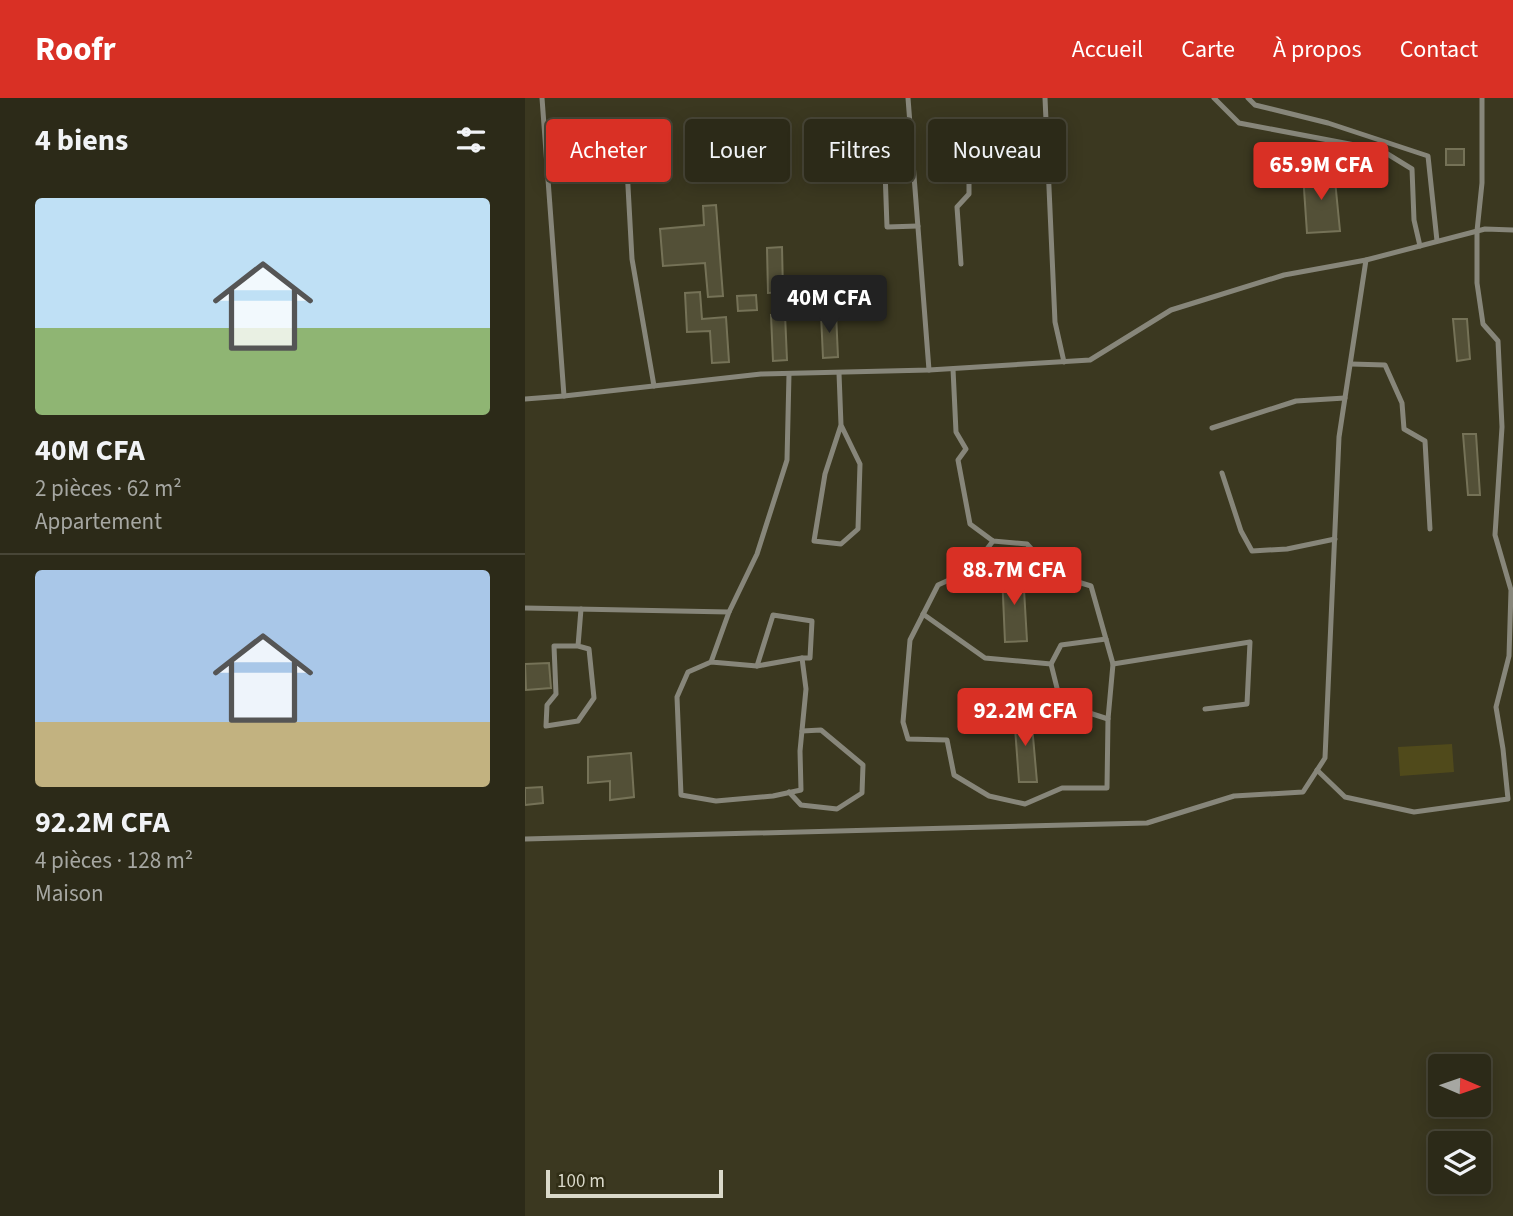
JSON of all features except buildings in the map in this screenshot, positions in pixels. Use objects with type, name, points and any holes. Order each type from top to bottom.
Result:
[{"type":"lane","points":[[542,98],[564,396]]},
{"type":"lane","points":[[908,98],[929,370]]},
{"type":"lane","points":[[1045,98],[1046,119]]},
{"type":"lane","points":[[1214,98],[1239,123],[1381,150],[1412,169],[1414,220],[1420,246]]},
{"type":"lane","points":[[1248,98],[1255,106],[1328,122],[1428,156],[1437,242]]},
{"type":"lane","points":[[1317,770],[1345,797],[1414,812],[1508,799],[1496,707],[1509,656],[1511,590],[1495,535],[1502,427],[1498,341],[1483,324],[1477,283],[1477,231],[1482,183],[1482,98]]},
{"type":"lane","points":[[628,182],[632,259],[654,386]]},
{"type":"lane","points":[[885,182],[887,228],[918,226]]},
{"type":"lane","points":[[961,264],[957,207],[969,194],[969,182]]},
{"type":"lane","points":[[1049,182],[1055,322],[1064,362]]},
{"type":"lane","points":[[525,399],[761,374],[953,369],[1090,360],[1171,310],[1284,275],[1366,260],[1477,231],[1513,230]]},
{"type":"lane","points":[[525,839],[1147,823],[1234,796],[1303,792],[1325,758],[1339,437],[1366,260]]},
{"type":"lane","points":[[1350,364],[1385,365],[1402,403],[1403,429],[1425,441],[1430,529]]},
{"type":"lane","points":[[953,369],[955,432],[966,449],[958,460],[970,524],[993,541],[1027,544],[1055,576],[1091,586],[1113,664],[1108,719],[1107,788],[1062,788],[1025,804],[989,796],[954,775],[947,740],[908,739],[903,722],[910,640],[938,585],[971,570],[993,541]]},
{"type":"lane","points":[[839,373],[841,425],[825,474],[814,541],[841,544],[859,529],[860,464],[841,425]]},
{"type":"lane","points":[[711,662],[729,612],[757,554],[787,460],[789,374]]},
{"type":"lane","points":[[1212,428],[1296,401],[1345,398]]},
{"type":"lane","points":[[1222,473],[1241,531],[1252,551],[1287,549],[1335,539]]},
{"type":"lane","points":[[525,608],[729,612]]},
{"type":"lane","points":[[578,646],[581,609]]},
{"type":"lane","points":[[923,614],[985,658],[1051,664]]},
{"type":"lane","points":[[757,666],[773,615],[811,621],[810,658],[802,658],[757,666],[711,662],[688,671],[677,697],[681,795],[716,801],[801,790],[806,689],[802,658]]},
{"type":"lane","points":[[1106,639],[1061,645],[1051,664],[1060,701],[1108,719]]},
{"type":"lane","points":[[1113,664],[1250,642],[1247,704],[1205,709]]},
{"type":"lane","points":[[554,646],[578,646],[589,649],[594,698],[578,721],[546,726],[547,705],[556,694],[554,646]]},
{"type":"lane","points":[[789,792],[801,805],[837,809],[862,793],[863,765],[821,730],[802,732]]},
{"type":"shaded area","points":[[1452,744],[1454,772],[1400,776],[1398,747]]}]
